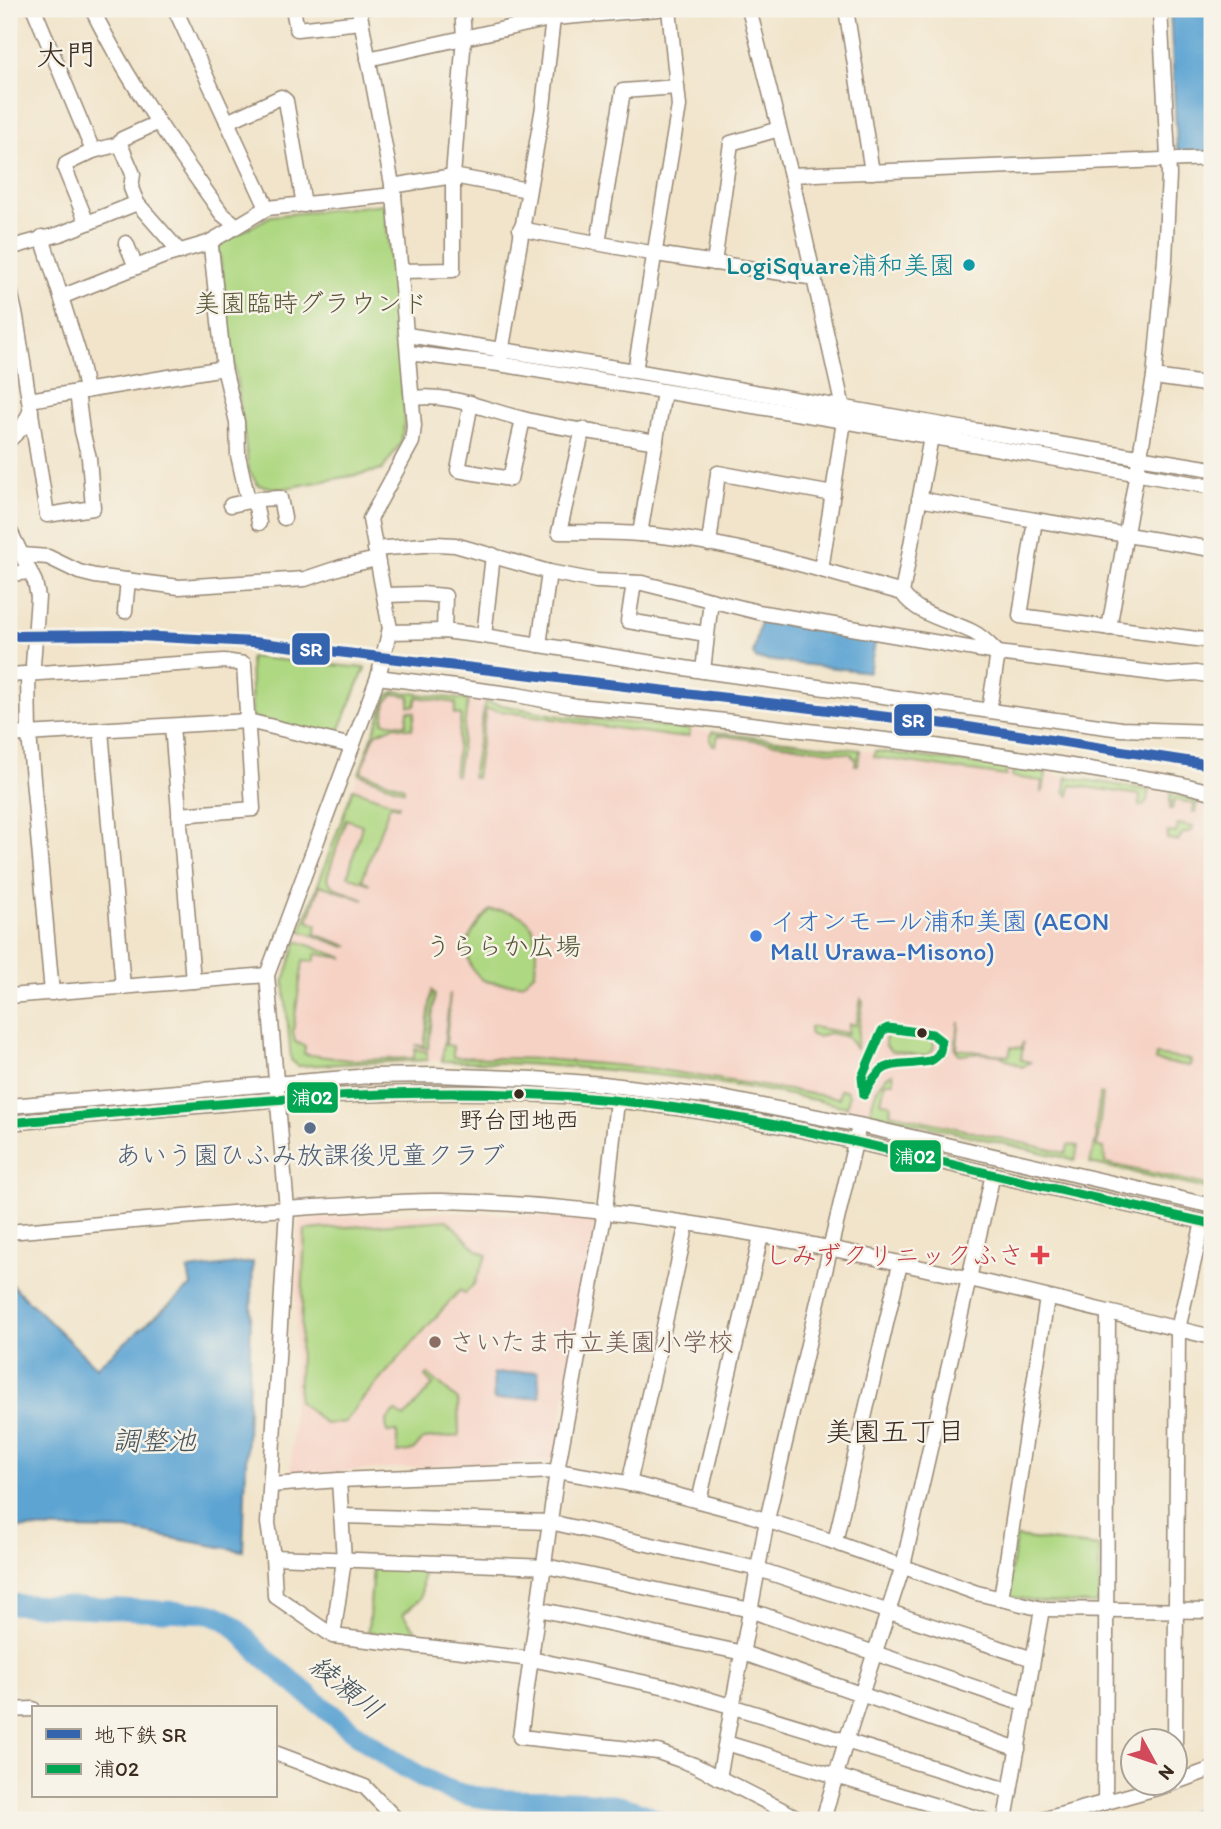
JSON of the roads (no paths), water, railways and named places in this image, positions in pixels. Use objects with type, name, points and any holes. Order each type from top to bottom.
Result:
[{"type":"street","points":[[34,9],[93,151]]},
{"type":"street","points":[[92,9],[118,61],[157,123],[222,214],[236,226]]},
{"type":"street","points":[[175,9],[267,208]]},
{"type":"street","points":[[293,9],[297,29],[360,15],[393,191],[414,426],[412,442],[370,519],[385,595],[389,632],[378,677],[267,975],[287,1209],[268,1523],[275,1596],[333,1636],[531,1659],[671,1688],[1010,1791]]},
{"type":"street","points":[[401,271],[453,270],[453,177],[464,37],[461,9]]},
{"type":"street","points":[[368,59],[554,13],[658,9]]},
{"type":"street","points":[[635,371],[679,106],[669,9]]},
{"type":"street","points":[[749,9],[815,278],[843,415],[821,570]]},
{"type":"street","points":[[846,9],[872,172]]},
{"type":"street","points":[[1109,628],[1154,377],[1165,259],[1168,159],[1160,9]]},
{"type":"street","points":[[500,357],[543,107],[554,13]]},
{"type":"street","points":[[598,243],[623,91],[677,87]]},
{"type":"street","points":[[227,121],[281,97],[286,101],[304,205]]},
{"type":"street","points":[[157,123],[122,139],[120,144],[133,174],[131,188],[137,203],[180,252]]},
{"type":"street","points":[[714,263],[731,143],[779,129]]},
{"type":"street","points":[[87,223],[65,169],[66,164],[93,151],[120,144]]},
{"type":"street","points":[[790,175],[1212,158]]},
{"type":"street","points":[[61,298],[136,267],[208,243],[267,208],[393,191],[453,177],[528,190]]},
{"type":"street","points":[[9,248],[60,234],[137,203]]},
{"type":"street","points":[[520,229],[656,254],[815,278]]},
{"type":"street","points":[[9,286],[47,515],[93,508],[89,458],[82,430],[79,354],[42,237]]},
{"type":"street","points":[[126,243],[136,267]]},
{"type":"street","points":[[208,243],[211,247],[224,368],[237,422],[237,455],[247,496],[256,507],[259,523]]},
{"type":"street","points":[[407,335],[664,392],[843,415],[1212,469]]},
{"type":"street","points":[[408,353],[500,357],[635,371],[843,415],[931,437],[1212,487]]},
{"type":"street","points":[[30,405],[81,392],[224,368]]},
{"type":"street","points":[[1154,377],[1212,385]]},
{"type":"street","points":[[640,534],[664,392]]},
{"type":"street","points":[[412,398],[437,396],[523,419],[656,442]]},
{"type":"street","points":[[471,403],[458,470],[510,479],[523,419]]},
{"type":"street","points":[[9,440],[22,428],[30,405]]},
{"type":"street","points":[[583,429],[559,532],[640,534],[709,544],[821,570],[902,593],[908,602],[922,611],[981,636],[998,653]]},
{"type":"street","points":[[902,593],[931,437]]},
{"type":"street","points":[[709,544],[718,473],[833,494]]},
{"type":"street","points":[[231,505],[258,499],[280,498],[284,518]]},
{"type":"street","points":[[919,499],[1212,549]]},
{"type":"street","points":[[1035,520],[1020,616],[1212,640]]},
{"type":"street","points":[[9,529],[30,572],[38,597],[30,669],[30,734],[51,993]]},
{"type":"street","points":[[22,555],[48,557],[79,572],[179,587],[305,579],[376,554],[436,544],[455,545],[549,572],[596,581],[666,588],[758,612],[998,653],[1169,675],[1196,673],[1212,676]]},
{"type":"street","points":[[484,636],[494,555]]},
{"type":"street","points":[[9,574],[30,572]]},
{"type":"street","points":[[539,645],[549,572]]},
{"type":"street","points":[[125,611],[128,580]]},
{"type":"street","points":[[634,583],[628,621],[706,634]]},
{"type":"street","points":[[385,595],[422,594],[445,597],[444,631]]},
{"type":"street","points":[[703,671],[711,600]]},
{"type":"street","points":[[389,632],[444,631],[484,636],[703,671],[1121,729],[1212,732]]},
{"type":"street","points":[[989,710],[998,653]]},
{"type":"street","points":[[9,666],[30,669],[224,662],[244,664],[253,809],[179,815]]},
{"type":"street","points":[[9,675],[30,669]]},
{"type":"street","points":[[378,677],[517,695],[576,706],[941,747],[1097,770],[1212,792]]},
{"type":"street","points":[[9,735],[248,721],[352,746]]},
{"type":"street","points":[[172,726],[193,981]]},
{"type":"street","points":[[101,730],[123,987]]},
{"type":"street","points":[[9,996],[267,975]]},
{"type":"street","points":[[9,1106],[395,1075],[534,1079],[722,1098],[859,1125],[1212,1206]]},
{"type":"street","points":[[9,1123],[333,1096],[477,1093],[617,1101],[731,1117],[856,1141],[1208,1223],[1178,1329],[1175,1728]]},
{"type":"street","points":[[617,1101],[605,1212],[557,1471],[520,1737],[658,1752],[694,1765],[802,1820]]},
{"type":"street","points":[[719,1778],[767,1520],[859,1125]]},
{"type":"street","points":[[823,1820],[903,1566],[993,1174]]},
{"type":"street","points":[[9,1232],[287,1209],[439,1200],[605,1212],[687,1223],[831,1249],[1212,1337]]},
{"type":"street","points":[[629,1484],[687,1223]]},
{"type":"street","points":[[699,1501],[761,1236]]},
{"type":"street","points":[[835,1542],[900,1264]]},
{"type":"street","points":[[1001,1599],[1047,1298]]},
{"type":"street","points":[[1105,1802],[1108,1313]]},
{"type":"street","points":[[271,1485],[557,1471],[629,1484],[767,1520],[977,1593],[1042,1609],[1212,1611]]},
{"type":"street","points":[[333,1636],[344,1559],[339,1480]]},
{"type":"street","points":[[341,1516],[550,1522],[758,1569],[1033,1660]]},
{"type":"street","points":[[273,1557],[544,1566],[750,1611],[1026,1705]]},
{"type":"street","points":[[538,1609],[743,1653],[1018,1749]]},
{"type":"street","points":[[1005,1820],[1042,1609]]},
{"type":"street","points":[[9,1710],[32,1709]]},
{"type":"street","points":[[726,1743],[983,1820]]},
{"type":"street","points":[[276,1754],[365,1787],[397,1820]]},
{"type":"street","points":[[1190,1777],[1212,1769]]},
{"type":"street","points":[[1042,1820],[1120,1798]]},
{"type":"water","points":[[1170,9],[1212,9],[1212,152],[1182,153],[1177,148]]},
{"type":"water","points":[[761,620],[873,639],[875,644],[869,672],[757,659],[753,654]]},
{"type":"water","name":"調整池","points":[[253,1262],[243,1551],[127,1530],[9,1528],[9,1282],[96,1367],[191,1286],[188,1270]]},
{"type":"water","points":[[538,1371],[540,1397],[494,1400],[493,1374]]},
{"type":"waterway","name":"綾瀬川","points":[[9,1604],[209,1613],[226,1620],[266,1659],[350,1729],[394,1761],[442,1787],[493,1799],[604,1804],[631,1809],[657,1820]]},
{"type":"waterway","name":"綾瀬川","points":[[1194,1820],[1212,1811]]},
{"type":"metro line","name":"SR","points":[[9,636],[122,635],[253,642],[955,725],[1212,765]]},
{"type":"place","name":"LogiSquare浦和美園","points":[[969,265]]},
{"type":"place","name":"イオンモール浦和美園 (AEON Mall Urawa-Misono)","points":[[756,936]]},
{"type":"place","name":"野台団地西","points":[[519,1094]]},
{"type":"place","name":"あいう園ひふみ放課後児童クラブ","points":[[310,1128]]},
{"type":"place","name":"しみずクリニックふさ","points":[[1040,1255]]},
{"type":"place","name":"さいたま市立美園小学校","points":[[435,1342]]},
{"type":"district","name":"大門","points":[[66,55]]},
{"type":"district","name":"美園五丁目","points":[[895,1431]]},
{"type":"park label","name":"美園臨時グラウンド","points":[[311,303]]},
{"type":"park label","name":"うららか広場","points":[[503,946]]}]
